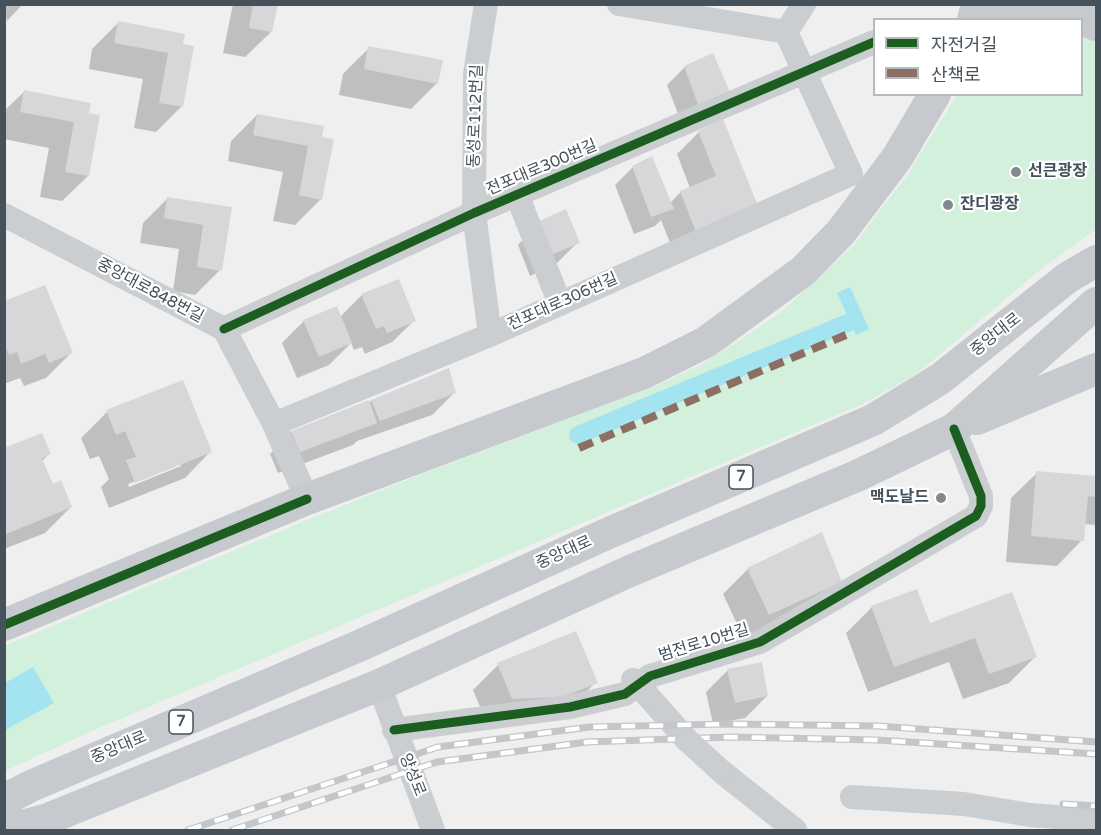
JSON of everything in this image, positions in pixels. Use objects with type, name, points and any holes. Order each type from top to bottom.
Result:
[{"type":"main road","points":[[988,18],[996,4]]},
{"type":"main road","points":[[1000,18],[1023,9],[1044,6],[1069,12],[1081,18]]},
{"type":"main road","points":[[4,626],[307,499],[644,373],[706,342],[803,270],[841,232],[862,183],[933,96]]},
{"type":"main road","points":[[1067,278],[1096,248]]},
{"type":"main road","name":"중앙대로","points":[[4,800],[31,786],[359,646],[611,532],[873,420],[940,380],[1067,278],[1096,261]]},
{"type":"main road","name":"7","points":[[6,831],[33,826],[379,685],[630,571],[859,475],[954,429],[1096,303]]},
{"type":"main road","points":[[954,429],[1096,369]]},
{"type":"street","name":"동성로112번길","points":[[486,4],[475,74],[474,213],[490,335]]},
{"type":"street","points":[[620,4],[786,32]]},
{"type":"street","points":[[786,32],[804,4]]},
{"type":"street","points":[[786,32],[804,72],[862,183]]},
{"type":"street","name":"전포대로300번길","points":[[224,329],[474,213],[873,42]]},
{"type":"street","name":"전포대로306번길","points":[[274,424],[560,304],[862,183]]},
{"type":"street","points":[[517,195],[560,304]]},
{"type":"street","name":"중앙대로848번길","points":[[4,214],[224,329],[274,424],[307,499]]},
{"type":"street","name":"범전로10번길","points":[[394,730],[570,707],[625,694],[650,676],[760,642],[976,516],[981,506],[981,496],[954,429]]},
{"type":"street","name":"양성로","points":[[379,685],[433,831]]},
{"type":"street","points":[[641,688],[687,740],[722,772],[795,831]]},
{"type":"street","points":[[852,797],[964,804],[1030,815],[1096,820]]},
{"type":"green space","points":[[1083,24],[1096,33],[1096,229],[1041,269],[918,373],[865,403],[92,731],[5,771],[4,646],[414,477],[658,385],[704,363],[779,314],[853,246],[908,174],[956,96],[1083,96]]},
{"type":"water","points":[[850,287],[869,329],[856,335],[837,293]]},
{"type":"water","points":[[33,667],[54,703],[5,730],[5,683]]},
{"type":"building","points":[[253,4],[278,4],[272,32],[249,28]]},
{"type":"building","points":[[118,21],[185,34],[183,44],[194,46],[183,107],[159,103],[168,53],[114,43]]},
{"type":"building","points":[[368,46],[443,60],[438,84],[364,69]]},
{"type":"building","points":[[713,53],[732,97],[700,110],[684,66]]},
{"type":"building","points":[[24,90],[91,103],[89,113],[100,115],[89,176],[65,172],[74,122],[20,112]]},
{"type":"building","points":[[257,114],[324,126],[322,137],[334,139],[322,200],[299,195],[308,146],[253,135]]},
{"type":"building","points":[[723,119],[758,206],[696,232],[680,191],[716,176],[698,131]]},
{"type":"building","points":[[652,156],[674,209],[651,217],[632,166]]},
{"type":"building","points":[[167,197],[232,207],[222,271],[197,267],[203,225],[164,218]]},
{"type":"building","points":[[566,209],[580,243],[551,255],[539,221]]},
{"type":"building","points":[[399,279],[416,321],[387,333],[384,326],[376,329],[361,294]]},
{"type":"building","points":[[45,285],[73,353],[49,363],[45,354],[21,364],[17,352],[9,355],[4,343],[4,301]]},
{"type":"building","points":[[337,306],[352,343],[319,357],[303,320]]},
{"type":"building","points":[[449,368],[456,393],[380,421],[371,400]]},
{"type":"building","points":[[183,380],[212,452],[135,483],[126,460],[136,457],[125,431],[116,435],[106,410]]},
{"type":"building","points":[[369,400],[377,423],[300,452],[291,431]]},
{"type":"building","points":[[42,433],[51,454],[42,458],[53,484],[61,480],[72,507],[6,534],[4,448]]},
{"type":"building","points":[[1036,471],[1096,476],[1096,497],[1088,496],[1084,541],[1031,536]]},
{"type":"building","points":[[822,532],[842,582],[769,615],[747,568]]},
{"type":"building","points":[[917,589],[930,623],[1012,592],[1037,657],[989,674],[975,638],[894,667],[871,606]]},
{"type":"building","points":[[576,631],[598,683],[562,697],[512,699],[497,663]]},
{"type":"building","points":[[762,662],[768,696],[735,703],[727,669]]},
{"type":"waterway","points":[[578,435],[850,322]]},
{"type":"railway","points":[[188,830],[438,747],[589,727],[729,724],[878,726],[1096,742]]},
{"type":"railway","points":[[232,830],[437,762],[587,742],[731,737],[877,740],[1096,754]]},
{"type":"railway","points":[[1063,804],[1096,806]]},
{"type":"marked path","points":[[579,448],[846,335]]},
{"type":"cycle path","points":[[224,329],[474,213],[873,42]]},
{"type":"cycle path","points":[[394,730],[570,707],[625,694],[650,676],[760,642],[976,516],[981,506],[981,496],[954,429]]},
{"type":"cycle path","points":[[4,625],[307,499]]},
{"type":"place","name":"선큰광장","points":[[1016,172]]},
{"type":"place","name":"잔디광장","points":[[948,205]]},
{"type":"place","name":"맥도날드","points":[[941,498]]}]
